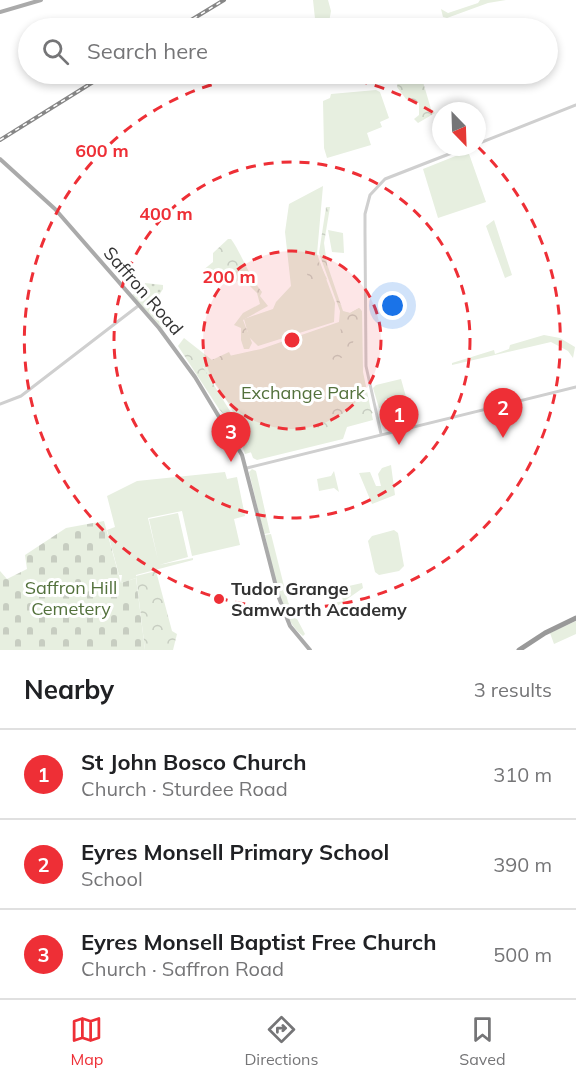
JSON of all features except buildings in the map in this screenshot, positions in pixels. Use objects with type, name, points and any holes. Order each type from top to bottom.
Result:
[{"type":"highway","points":[[519,650],[547,632],[576,618]]},
{"type":"main road","points":[[0,12],[41,0]]},
{"type":"main road","name":"Saffron Road","points":[[0,159],[55,209],[159,328],[195,377],[247,468],[279,598],[290,626],[310,650]]},
{"type":"street","points":[[486,140],[576,105]]},
{"type":"street","points":[[381,434],[366,366],[365,233],[368,204],[375,187],[385,179],[444,156]]},
{"type":"street","points":[[0,404],[21,396],[138,306]]},
{"type":"street","points":[[247,468],[576,387]]},
{"type":"green space","points":[[313,0],[328,0],[331,11],[330,18],[315,18]]},
{"type":"green space","points":[[480,0],[506,0],[488,3],[447,18],[443,17],[441,9],[448,13],[478,3]]},
{"type":"green space","points":[[397,84],[424,84],[432,115],[418,123],[414,119],[419,115],[419,103],[406,99],[397,87]]},
{"type":"green space","points":[[376,90],[380,92],[389,118],[380,122],[382,127],[367,133],[371,145],[327,158],[324,148],[323,101],[330,98],[331,94]]},
{"type":"green space","points":[[456,156],[470,156],[486,202],[438,218],[423,169]]},
{"type":"green space","points":[[323,186],[317,254],[335,303],[334,322],[258,346],[249,337],[244,319],[273,309],[276,302],[291,286],[285,232],[289,204]]},
{"type":"green space","points":[[326,207],[330,207],[324,243],[327,264],[343,311],[350,313],[359,308],[361,310],[351,346],[343,357],[336,361],[330,358],[341,343],[340,311],[319,253]]},
{"type":"green space","points":[[494,220],[512,275],[505,278],[486,226]]},
{"type":"green space","points":[[328,230],[343,233],[344,253],[332,252]]},
{"type":"green space","points":[[228,239],[231,239],[262,292],[260,296],[268,306],[243,320],[252,343],[249,349],[244,349],[241,328],[234,325],[243,313],[260,304],[257,293],[242,278],[232,283],[221,282],[202,271],[213,262],[213,253]]},
{"type":"green space","points":[[315,255],[327,279],[312,285],[301,261]]},
{"type":"green space","points":[[145,283],[163,285],[154,303],[157,308],[155,312],[165,318],[162,320],[168,324],[163,329],[132,295],[144,287]]},
{"type":"green space","name":"Exchange Park","points":[[359,308],[362,311],[363,372],[373,420],[347,427],[343,439],[257,460],[253,458],[233,412],[206,372],[202,362],[261,349],[339,322],[340,311],[350,313]]},
{"type":"green space","points":[[544,335],[560,338],[575,347],[573,358],[568,351],[551,342],[452,365],[452,363],[494,350],[495,354],[509,349],[510,345]]},
{"type":"green space","points":[[184,338],[212,360],[229,352],[233,360],[203,367],[233,416],[244,423],[242,434],[252,452],[245,454],[237,430],[219,409],[178,346]]},
{"type":"green space","points":[[401,379],[410,411],[394,414],[395,401],[390,398],[385,399],[387,406],[379,408],[373,388],[376,385]]},
{"type":"green space","points":[[361,385],[361,393],[373,413],[318,430],[312,406]]},
{"type":"green space","points":[[391,465],[395,495],[372,504],[359,473],[370,472],[376,486],[381,486],[378,474],[382,468]]},
{"type":"green space","points":[[252,469],[256,471],[270,533],[264,534],[249,472]]},
{"type":"green space","points":[[334,471],[339,492],[334,488],[319,491],[317,479],[331,476]]},
{"type":"green space","points":[[225,472],[227,479],[237,477],[245,516],[234,519],[240,545],[192,556],[182,511],[148,518],[158,560],[149,519],[178,513],[188,557],[159,565],[193,558],[193,560],[136,575],[136,578],[121,583],[122,575],[119,575],[107,530],[115,527],[107,496],[137,481]]},
{"type":"green space","name":"Saffron Hill Cemetery","points":[[104,521],[121,583],[136,578],[145,650],[0,650],[0,571],[7,579],[27,569],[25,555],[66,528]]},
{"type":"green space","points":[[394,530],[398,533],[404,566],[399,571],[379,575],[375,572],[368,541],[372,536]]},
{"type":"green space","points":[[271,534],[288,602],[305,634],[303,636],[295,628],[282,604],[265,535]]},
{"type":"green space","points":[[156,571],[172,631],[177,634],[173,650],[145,650],[136,576]]},
{"type":"green space","points":[[362,583],[363,588],[333,609],[328,608],[326,605],[343,601],[340,588]]},
{"type":"green space","points":[[576,621],[576,634],[554,644],[550,633]]},
{"type":"railway","points":[[194,18],[224,0]]},
{"type":"railway","points":[[0,140],[90,84]]},
{"type":"place","name":"Eyres Monsell Primary School","points":[[503,438]]},
{"type":"place","name":"St John Bosco Church","points":[[399,445]]},
{"type":"place","name":"Eyres Monsell Baptist Free Church","points":[[231,462]]},
{"type":"place","name":"Tudor Grange Samworth Academy","points":[[219,599]]}]
